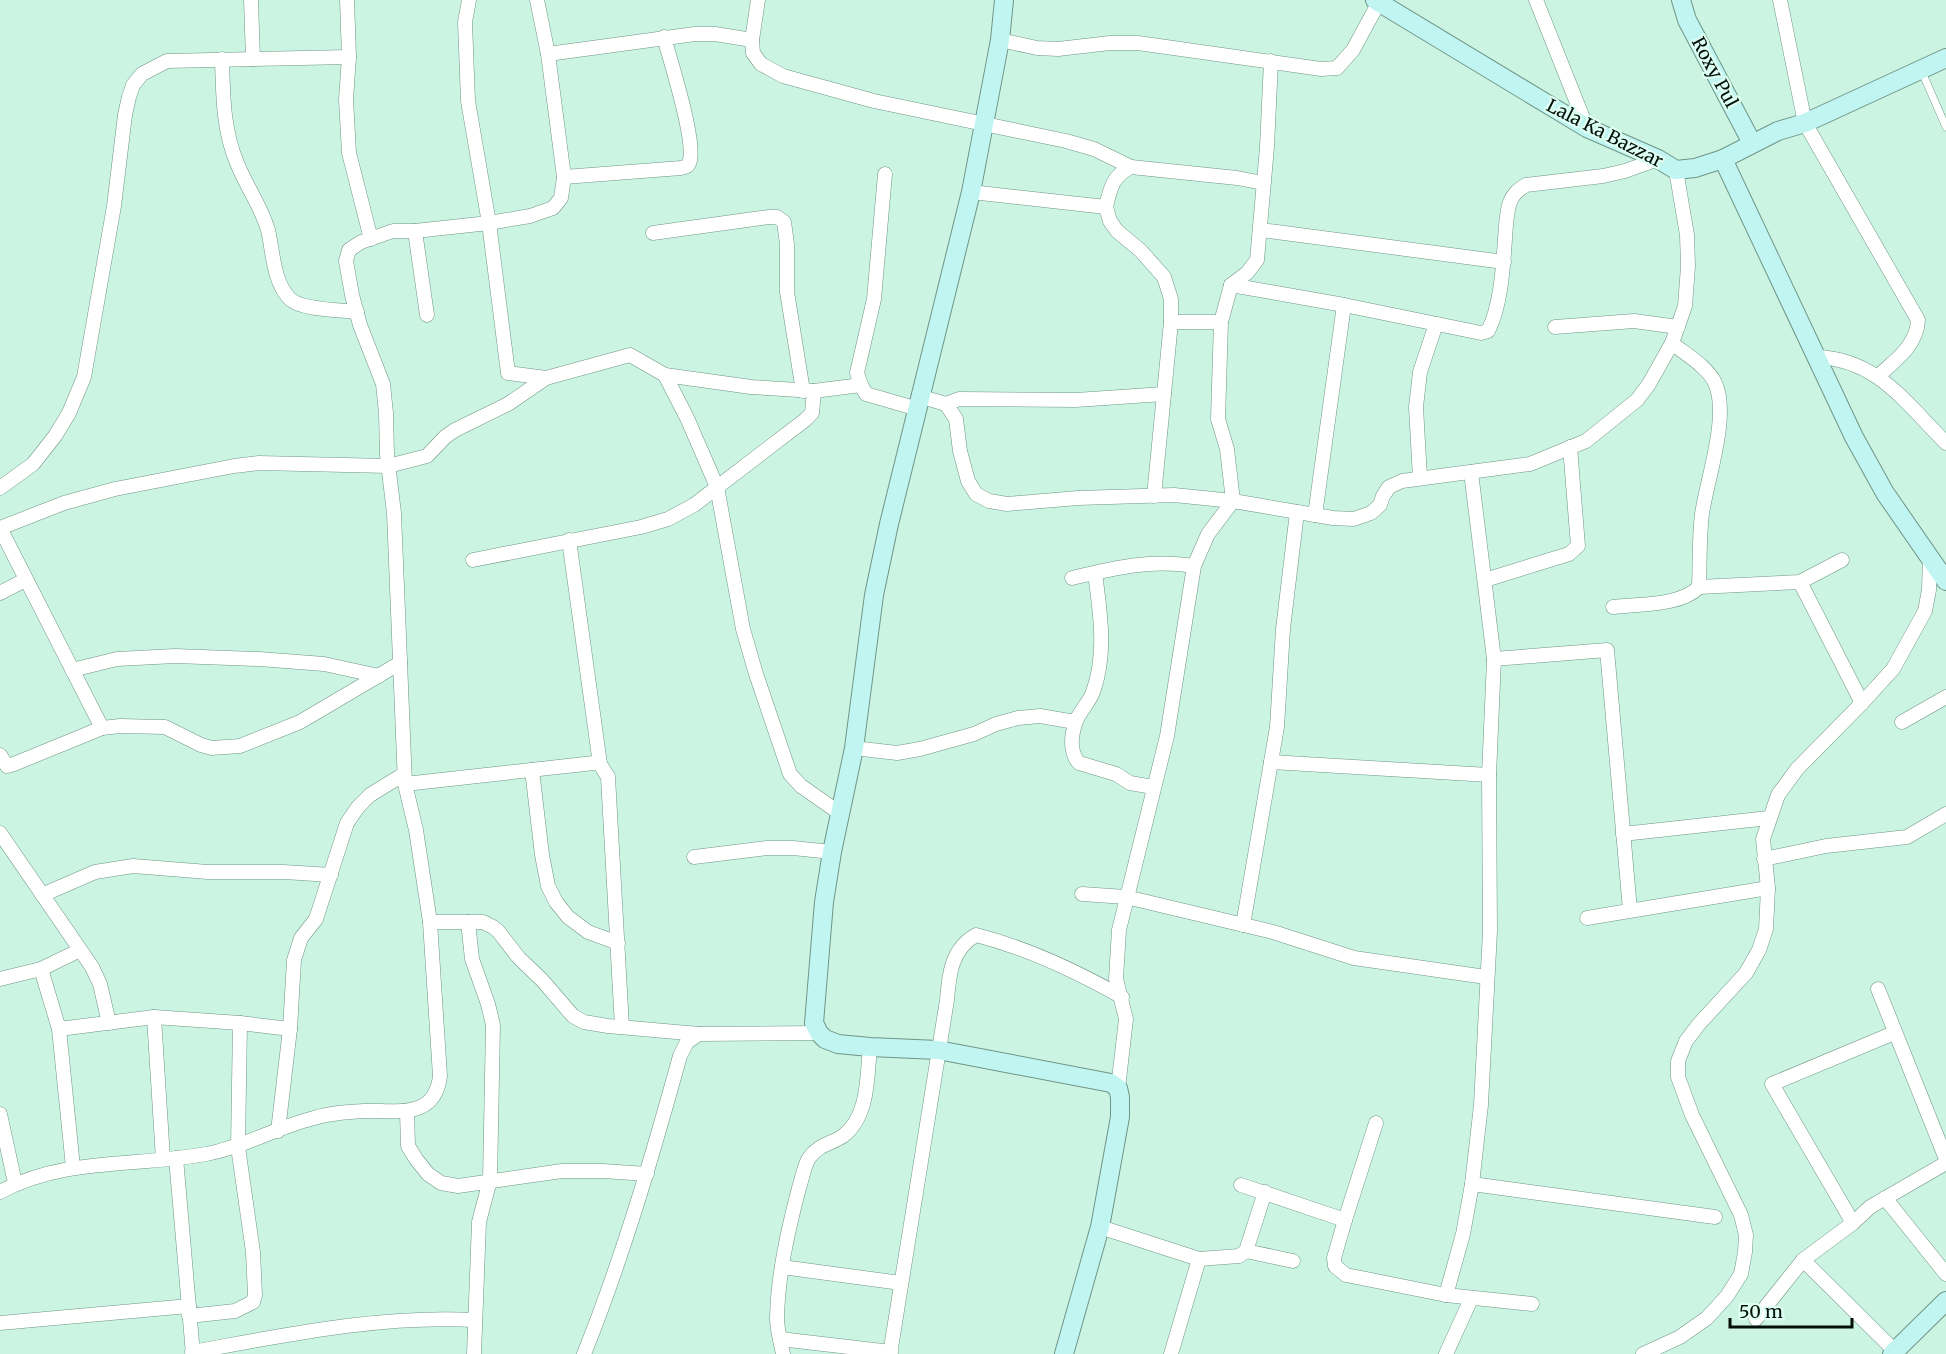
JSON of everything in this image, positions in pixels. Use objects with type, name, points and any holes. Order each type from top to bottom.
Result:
[{"type":"street","points":[[251,0],[253,59]]},
{"type":"street","points":[[347,0],[349,57],[346,99],[349,153],[371,239]]},
{"type":"street","points":[[470,0],[465,22],[468,101],[489,223],[508,374],[546,378]]},
{"type":"street","points":[[0,1192],[15,1183],[73,1167],[170,1159],[238,1147],[313,1118],[342,1112],[406,1112],[432,1100],[438,1090],[440,1076],[430,922],[416,830],[405,779],[394,513],[388,466],[383,384],[357,312],[346,261],[349,250],[393,231],[416,231],[530,216],[553,208],[561,198],[564,177],[548,54],[537,0]]},
{"type":"street","points":[[758,0],[752,40],[753,53],[761,64],[783,76],[866,99],[984,123],[1094,149],[1131,167],[1237,178],[1263,183]]},
{"type":"street","points":[[1004,0],[999,40],[971,192],[873,595],[854,748],[824,902],[814,1023],[825,1040],[838,1044],[938,1050],[1111,1083],[1118,1088]]},
{"type":"street","points":[[1536,0],[1587,128]]},
{"type":"street","name":"Roxy Pul","points":[[1681,0],[1687,20],[1752,143]]},
{"type":"street","points":[[1780,0],[1805,123],[1918,320],[1918,333],[1905,352],[1878,376]]},
{"type":"street","points":[[999,40],[1037,48],[1058,49],[1110,43],[1138,44],[1321,69],[1337,68],[1353,50],[1377,1]]},
{"type":"street","name":"Lala Ka Bazzar","points":[[1377,1],[1587,128],[1658,159],[1676,170],[1695,168],[1723,159],[1778,131],[1805,123],[1920,68],[1946,58]]},
{"type":"street","points":[[548,54],[664,37],[715,34],[752,40]]},
{"type":"street","points":[[564,177],[681,168],[687,167],[690,163],[691,154],[685,117],[664,37]]},
{"type":"street","points":[[0,489],[33,464],[48,445],[69,413],[84,377],[114,206],[125,115],[133,85],[142,74],[167,61],[349,57]]},
{"type":"street","points":[[222,59],[224,110],[231,146],[267,228],[277,273],[284,292],[291,301],[301,305],[357,312]]},
{"type":"street","points":[[1064,1354],[1100,1227],[1120,1117],[1118,1088],[1126,1019],[1116,979],[1119,930],[1167,736],[1194,566],[1208,534],[1233,501],[1227,450],[1218,419],[1221,322],[1231,285],[1247,273],[1257,260],[1269,127],[1271,61]]},
{"type":"street","points":[[1231,285],[1481,333],[1488,331],[1494,314],[1504,262],[1510,201],[1516,191],[1526,185],[1625,171],[1658,159]]},
{"type":"street","points":[[1723,159],[1854,437],[1885,493],[1946,581]]},
{"type":"street","points":[[1131,167],[1120,172],[1113,180],[1106,207],[1110,221],[1117,231],[1141,251],[1164,277],[1171,299],[1171,322],[1154,496]]},
{"type":"street","points":[[946,404],[956,419],[960,451],[968,481],[976,494],[989,501],[1007,504],[1078,498],[1174,495],[1233,501],[1354,519],[1371,513],[1380,505],[1389,487],[1402,482],[1530,464],[1586,441],[1637,400],[1649,384],[1672,343],[1685,306],[1688,266],[1687,235],[1676,170]]},
{"type":"street","points":[[885,174],[874,299],[857,373],[866,394],[920,403],[946,404],[959,399],[1076,400],[1164,394]]},
{"type":"street","points":[[971,192],[1106,207]]},
{"type":"street","points":[[473,560],[641,527],[668,519],[694,505],[812,413],[809,391],[792,330],[784,222],[777,217],[769,217],[653,233]]},
{"type":"street","points":[[1261,230],[1504,262]]},
{"type":"street","points":[[416,231],[428,315]]},
{"type":"street","points":[[1315,515],[1344,305]]},
{"type":"street","points":[[1555,327],[1634,321],[1678,327]]},
{"type":"street","points":[[1171,322],[1221,322]]},
{"type":"street","points":[[1420,478],[1417,395],[1420,372],[1436,324]]},
{"type":"street","points":[[1672,343],[1704,369],[1714,382],[1719,397],[1717,440],[1702,516],[1699,587]]},
{"type":"street","points":[[102,728],[0,528],[64,503],[115,489],[234,466],[259,464],[388,466],[427,456],[444,437],[508,404],[546,378],[630,356],[665,375],[751,387],[809,391],[861,385]]},
{"type":"street","points":[[1816,357],[1835,358],[1854,363],[1878,376],[1946,442]]},
{"type":"street","points":[[665,375],[717,487],[743,629],[790,774],[801,786],[841,814]]},
{"type":"street","points":[[1485,580],[1569,554],[1578,546],[1570,447]]},
{"type":"street","points":[[1446,1295],[1463,1234],[1472,1184],[1481,1105],[1490,931],[1490,775],[1494,659],[1472,472]]},
{"type":"street","points":[[1243,925],[1277,727],[1283,629],[1298,512]]},
{"type":"street","points":[[569,540],[600,764],[609,777],[622,1027]]},
{"type":"street","points":[[1643,1354],[1680,1337],[1707,1318],[1727,1296],[1741,1274],[1746,1235],[1741,1215],[1692,1115],[1678,1077],[1678,1061],[1686,1041],[1746,973],[1759,950],[1766,929],[1768,888],[1763,838],[1778,795],[1797,769],[1893,669],[1924,611],[1929,590],[1930,558]]},
{"type":"street","points":[[1613,607],[1678,600],[1691,595],[1699,587],[1800,582],[1842,560]]},
{"type":"street","points":[[1072,578],[1146,563],[1176,563],[1194,566]]},
{"type":"street","points":[[1095,573],[1100,612],[1101,659],[1093,693],[1075,722],[1072,751],[1079,763],[1116,774],[1130,783],[1153,787]]},
{"type":"street","points":[[0,593],[25,580]]},
{"type":"street","points":[[1800,582],[1862,703]]},
{"type":"street","points":[[1494,659],[1607,650],[1630,910]]},
{"type":"street","points":[[72,670],[117,659],[175,656],[324,664],[380,676]]},
{"type":"street","points":[[2,764],[102,728],[120,726],[165,727],[212,748],[240,746],[300,722],[400,663]]},
{"type":"street","points":[[1902,722],[1946,697]]},
{"type":"street","points":[[854,748],[897,753],[920,749],[974,734],[996,724],[1018,718],[1040,716],[1075,722]]},
{"type":"street","points":[[1271,762],[1490,775]]},
{"type":"street","points":[[278,1131],[290,1029],[294,960],[301,938],[316,919],[347,823],[358,807],[370,795],[405,779],[600,764]]},
{"type":"street","points":[[532,770],[548,886],[568,917],[588,932],[618,942]]},
{"type":"street","points":[[1764,859],[1826,846],[1907,837],[1946,814]]},
{"type":"street","points":[[1623,834],[1769,818]]},
{"type":"street","points":[[0,833],[92,967],[100,984],[109,1023]]},
{"type":"street","points":[[694,857],[793,848],[832,852]]},
{"type":"street","points":[[42,896],[95,873],[133,866],[232,873],[331,875]]},
{"type":"street","points":[[1587,918],[1768,888]]},
{"type":"street","points":[[1082,894],[1126,897],[1273,932],[1354,958],[1486,977]]},
{"type":"street","points":[[430,922],[483,922],[498,931],[519,958],[542,980],[573,1016],[584,1022],[699,1034],[819,1033]]},
{"type":"street","points":[[468,922],[472,959],[489,1004],[493,1025],[490,1180],[479,1222],[474,1354]]},
{"type":"street","points":[[780,1339],[891,1353],[947,1000],[949,975],[956,953],[966,941],[976,935],[994,940],[1054,962],[1122,997]]},
{"type":"street","points":[[0,978],[41,969],[80,950]]},
{"type":"street","points":[[41,969],[58,1029],[73,1167]]},
{"type":"street","points":[[1756,1319],[1803,1260],[1870,1208],[1946,1161],[1878,989]]},
{"type":"street","points":[[58,1029],[154,1017],[290,1029]]},
{"type":"street","points":[[154,1017],[193,1353],[334,1327],[441,1318],[475,1320]]},
{"type":"street","points":[[0,1323],[189,1311],[235,1311],[253,1302],[255,1295],[253,1252],[238,1147],[240,1023]]},
{"type":"street","points":[[1853,1223],[1772,1084],[1894,1033]]},
{"type":"street","points":[[586,1354],[647,1174],[680,1056],[687,1042],[699,1034]]},
{"type":"street","points":[[783,1354],[777,1319],[782,1267],[788,1233],[808,1159],[821,1145],[842,1136],[860,1118],[868,1075],[870,1047]]},
{"type":"street","points":[[406,1112],[408,1146],[428,1174],[441,1183],[458,1186],[562,1171],[647,1174]]},
{"type":"street","points":[[0,1114],[15,1183]]},
{"type":"street","points":[[1376,1123],[1334,1258],[1335,1266],[1355,1277],[1446,1295],[1532,1304]]},
{"type":"street","points":[[1472,1184],[1715,1217]]},
{"type":"street","points":[[1241,1185],[1345,1220]]},
{"type":"street","points":[[1100,1227],[1199,1259],[1239,1256],[1246,1251],[1265,1192]]},
{"type":"street","points":[[1886,1198],[1946,1274]]},
{"type":"street","points":[[1246,1251],[1293,1260]]},
{"type":"street","points":[[1171,1354],[1199,1259]]},
{"type":"street","points":[[1803,1260],[1895,1353],[1944,1306]]},
{"type":"street","points":[[782,1267],[901,1283]]},
{"type":"street","points":[[1446,1354],[1471,1299]]},
{"type":"lane","points":[[1920,68],[1946,127]]}]
